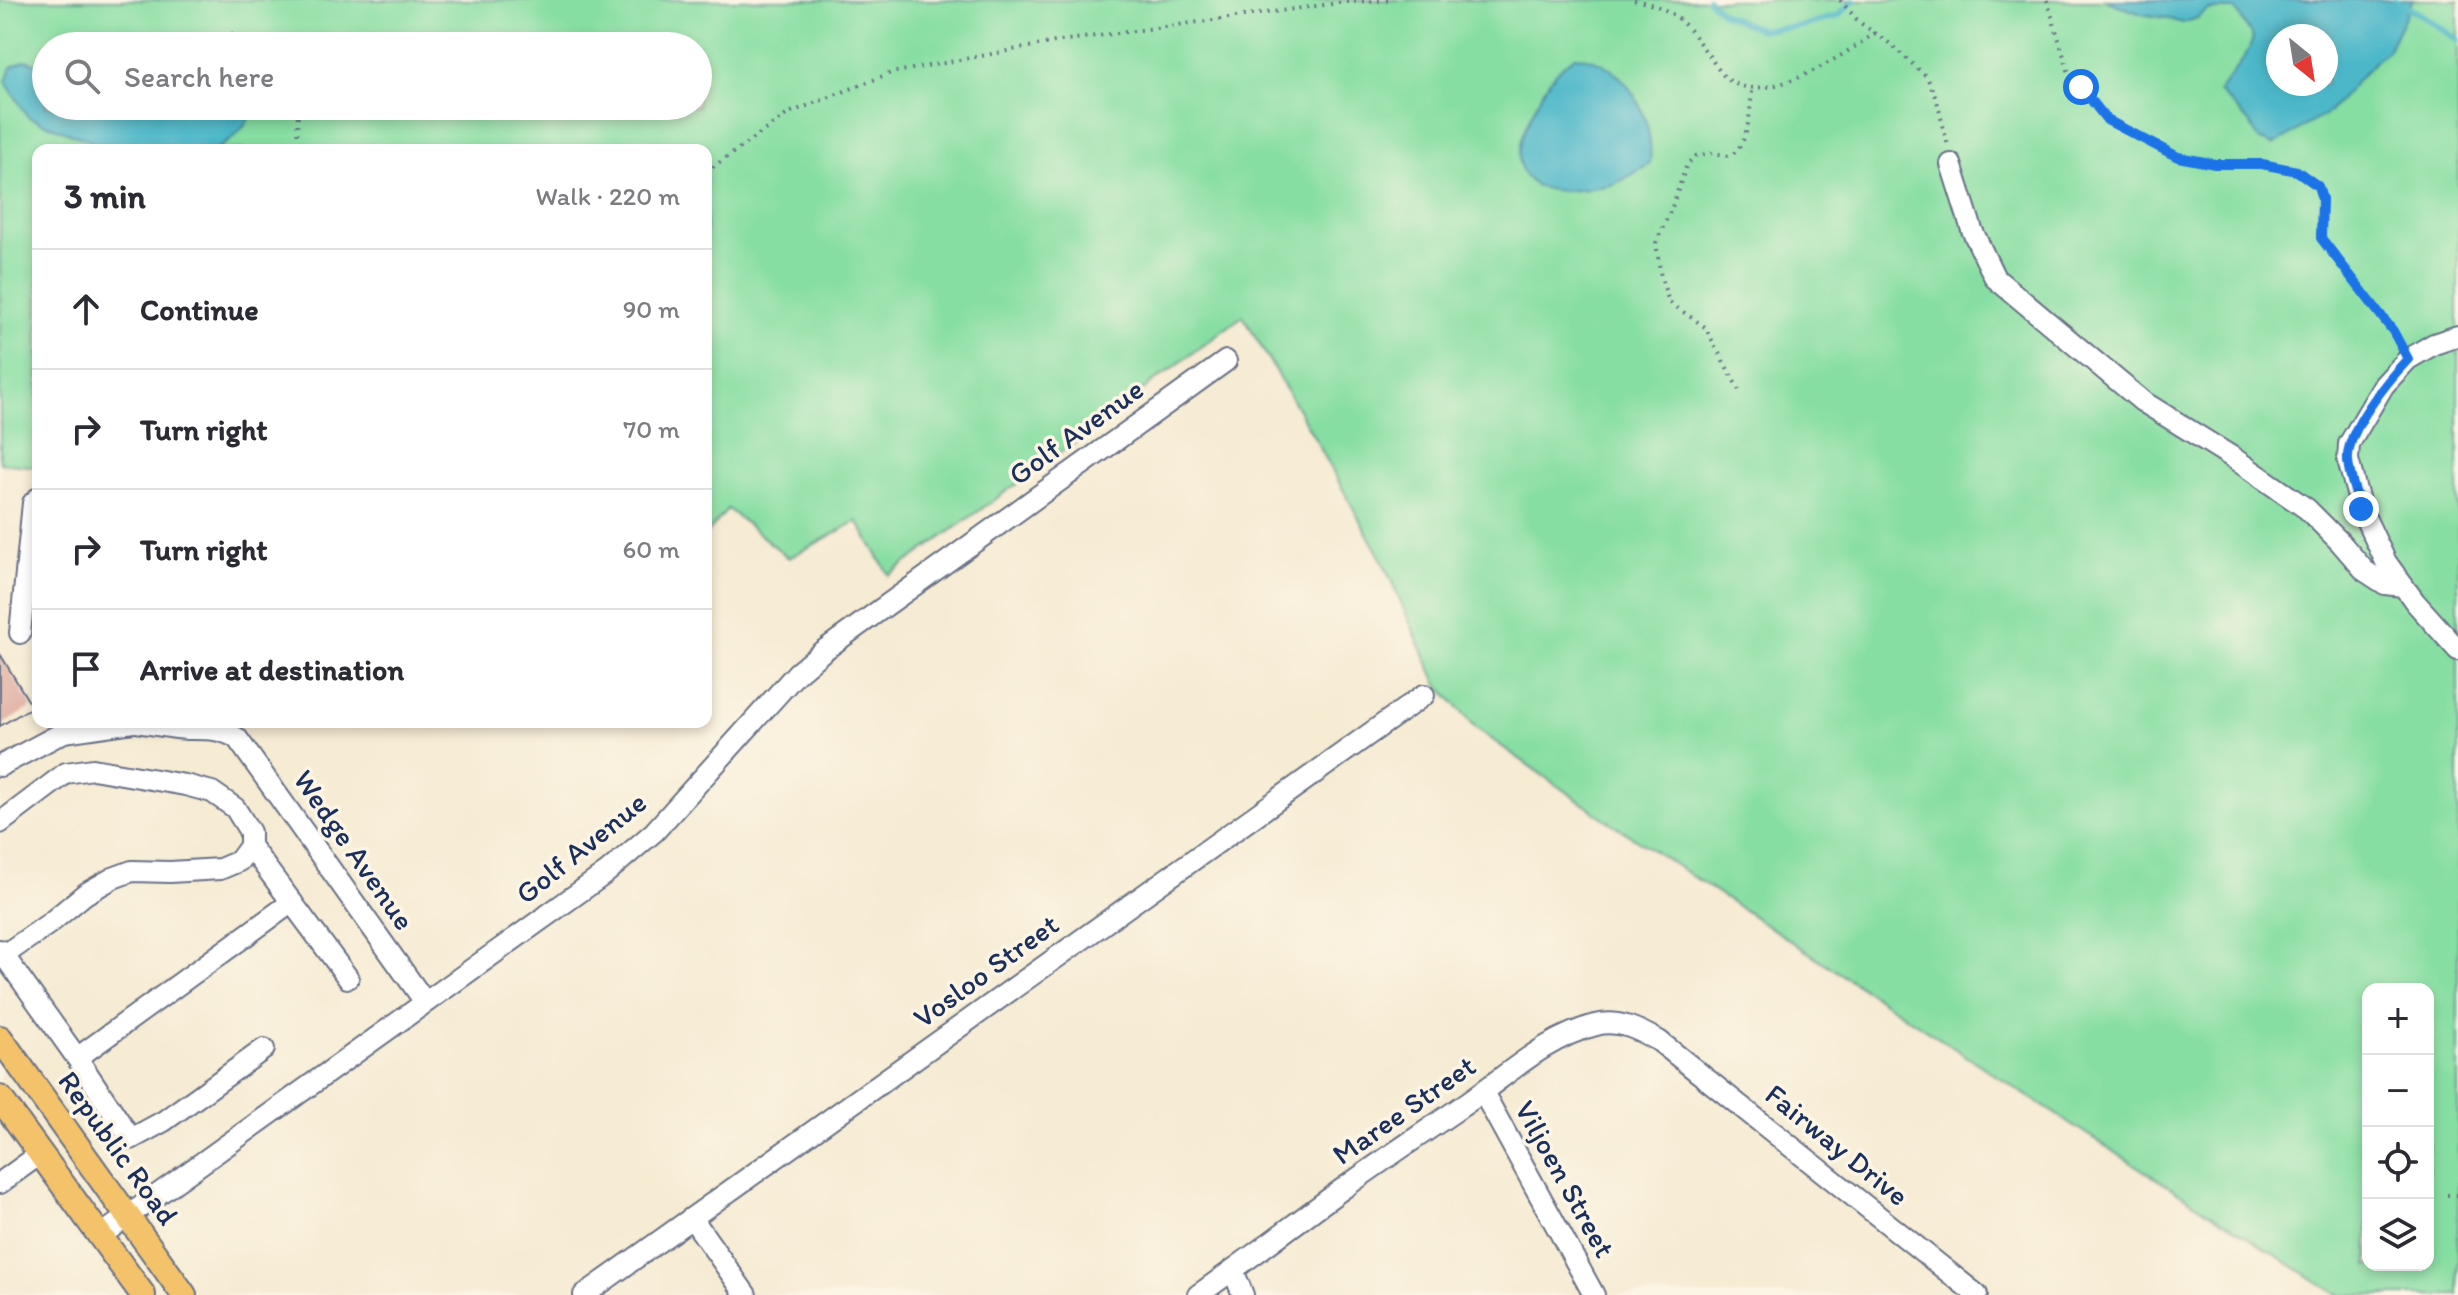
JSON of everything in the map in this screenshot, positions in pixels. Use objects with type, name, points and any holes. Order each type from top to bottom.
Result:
[{"type":"main road","name":"Republic Road","points":[[0,1038],[184,1295]]},
{"type":"main road","points":[[0,1098],[143,1295]]},
{"type":"street","points":[[1951,164],[1972,230],[1995,278],[2142,401],[2232,457],[2307,509],[2365,571],[2385,584],[2403,586]]},
{"type":"street","points":[[2458,336],[2434,344],[2408,359],[2384,385],[2349,444],[2348,460],[2361,509],[2386,562],[2458,650]]},
{"type":"street","name":"Golf Avenue","points":[[100,1236],[606,873],[640,846],[797,673],[823,651],[1226,361]]},
{"type":"street","points":[[20,633],[32,555]]},
{"type":"street","name":"Vosloo Street","points":[[584,1295],[1424,695]]},
{"type":"street","name":"Wedge Avenue","points":[[0,766],[64,732],[92,728]]},
{"type":"street","name":"Wedge Avenue","points":[[179,728],[209,728],[237,738],[425,1002]]},
{"type":"street","points":[[0,823],[66,773],[93,769],[212,792],[235,808],[250,832],[250,846],[239,861],[220,869],[132,871],[113,878],[85,894],[50,923],[2,953],[131,1139],[164,1121],[264,1049]]},
{"type":"street","points":[[250,846],[348,978]]},
{"type":"street","points":[[77,1058],[292,902]]},
{"type":"street","name":"Maree Street","points":[[1198,1295],[1537,1051],[1579,1030],[1600,1024],[1619,1024],[1659,1041]]},
{"type":"street","name":"Fairway Drive","points":[[1659,1041],[1977,1295]]},
{"type":"street","name":"Viljoen Street","points":[[1483,1092],[1594,1295]]},
{"type":"street","points":[[0,1183],[40,1154]]},
{"type":"street","points":[[692,1218],[746,1295]]},
{"type":"street","points":[[1233,1270],[1243,1295]]},
{"type":"path","points":[[712,168],[789,113],[891,73],[1075,39],[1346,2],[1392,0]]},
{"type":"path","points":[[1634,0],[1666,9],[1686,25],[1726,78],[1753,86],[1770,88],[1800,77],[1835,60],[1875,33]]},
{"type":"path","points":[[1840,0],[1855,18],[1927,77],[1937,101],[1951,164]]},
{"type":"path","points":[[2047,0],[2068,70],[2107,120],[2178,157],[2215,164],[2262,164],[2297,171],[2318,186],[2322,199],[2321,238],[2393,331],[2408,359]]},
{"type":"path","points":[[1739,390],[1705,327],[1669,302],[1661,278],[1656,243],[1687,164],[1696,156],[1712,153],[1730,156],[1738,151],[1746,134],[1753,86]]},
{"type":"path","points":[[297,144],[298,120]]},
{"type":"path","points":[[2447,1195],[2458,1195]]},
{"type":"green space","points":[[0,0],[2458,0],[2458,1295],[2338,1295],[2021,1092],[1596,813],[1476,728],[1437,683],[1383,562],[1243,316],[1117,409],[1112,416],[889,575],[857,521],[789,558],[728,509],[712,527],[712,144],[32,144],[32,466],[0,463]]},
{"type":"water","points":[[2105,0],[2413,0],[2388,51],[2329,112],[2273,145],[2258,139],[2249,122],[2219,92],[2243,60],[2253,38],[2236,10],[2208,10],[2183,23],[2141,14]]},
{"type":"water","points":[[1575,56],[1609,68],[1633,94],[1647,128],[1650,164],[1611,185],[1566,191],[1548,189],[1535,185],[1526,177],[1520,152],[1523,135],[1544,89],[1559,69]]},
{"type":"water","points":[[26,60],[32,62],[32,119],[6,82],[11,67]]},
{"type":"water","points":[[36,120],[248,120],[224,144],[93,144]]},
{"type":"building","points":[[0,654],[32,707],[0,726]]},
{"type":"waterway","points":[[1708,0],[1724,14],[1761,30],[1802,26],[1838,16],[1854,0]]},
{"type":"waterway","points":[[2394,0],[2458,40]]},
{"type":"route","points":[[2081,87],[2107,120],[2178,157],[2215,164],[2262,164],[2297,171],[2318,186],[2322,199],[2321,238],[2393,331],[2408,359],[2384,385],[2349,444],[2351,479],[2361,509]]}]
